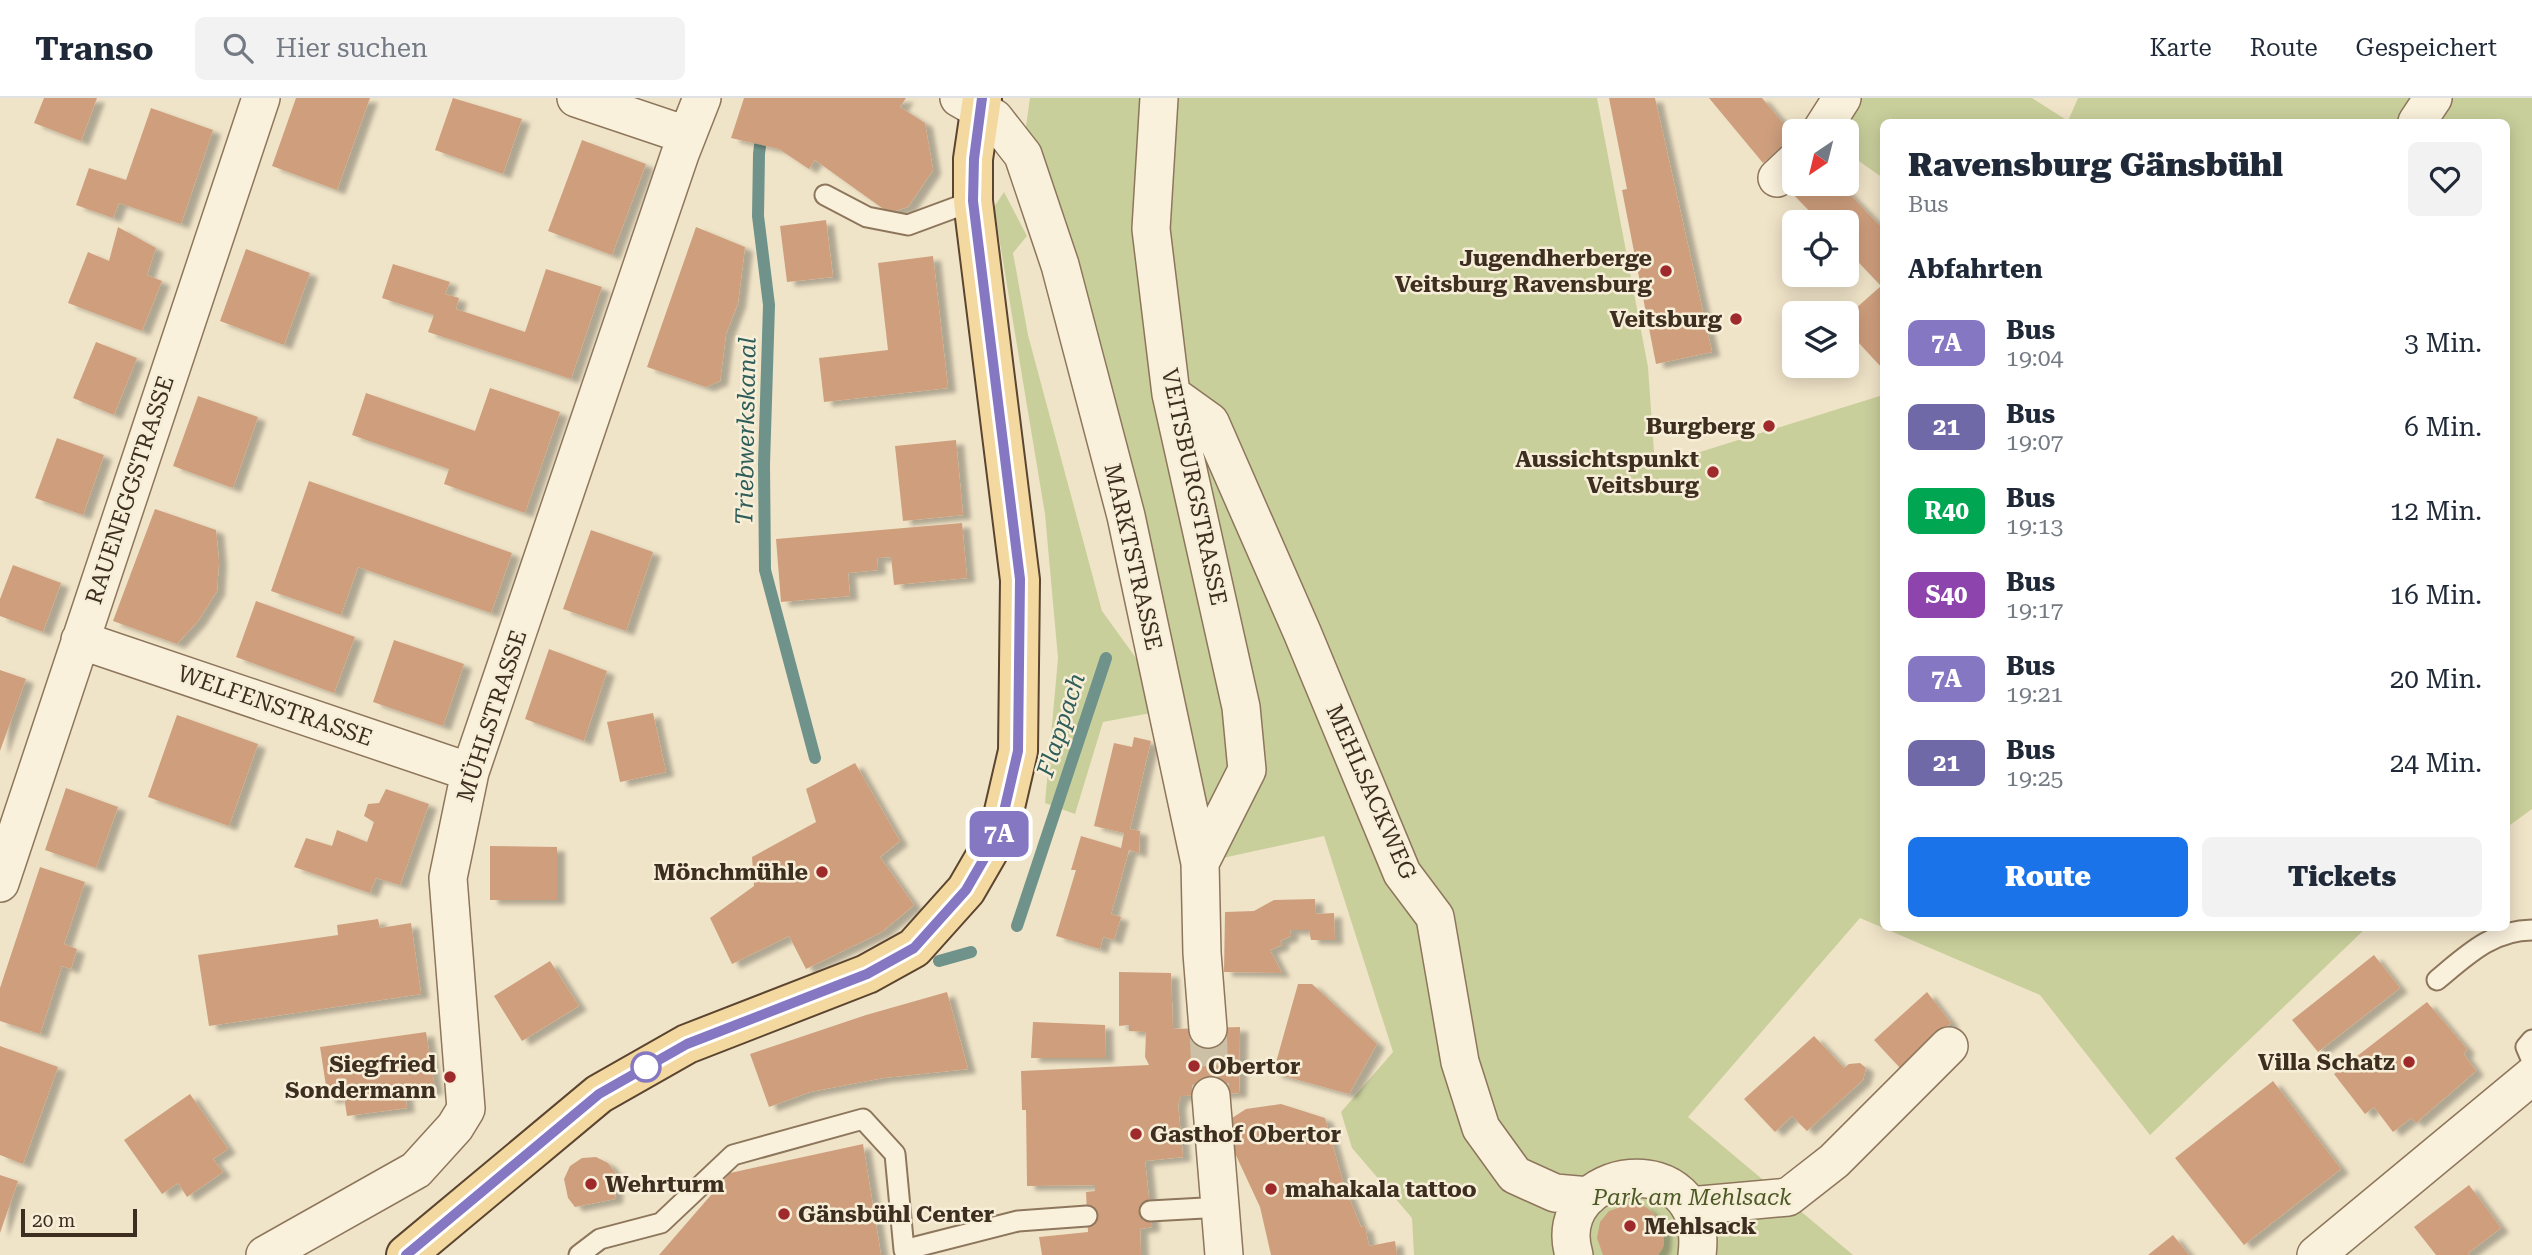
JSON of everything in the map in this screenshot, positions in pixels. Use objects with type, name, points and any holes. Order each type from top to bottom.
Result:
[{"type":"main road","points":[[406,1255],[599,1094],[687,1044],[867,974],[914,948],[966,890],[999,833],[1018,751],[1020,579],[973,201],[973,103]]},
{"type":"street","name":"RAUENEGGSTRASSE","points":[[0,883],[261,98]]},
{"type":"street","points":[[576,98],[686,135]]},
{"type":"street","name":"MÜHLSTRASSE","points":[[265,1255],[416,1170],[455,1127],[466,1109],[448,878],[470,772],[686,135],[702,98]]},
{"type":"street","name":"VEITSBURGSTRASSE","points":[[1159,98],[1151,229],[1171,394],[1241,706],[1247,770],[1199,863]]},
{"type":"street","points":[[1829,119],[1842,98]]},
{"type":"street","points":[[2419,119],[2433,98]]},
{"type":"street","name":"MARKTSTRASSE","points":[[973,103],[994,118],[1023,155],[1060,265],[1126,516],[1199,863],[1208,1029]]},
{"type":"street","name":"MEHLSACKWEG","points":[[1171,394],[1210,422],[1302,632],[1402,873],[1435,917],[1461,1062],[1481,1128],[1515,1175],[1555,1193],[1589,1196]]},
{"type":"street","name":"WELFENSTRASSE","points":[[80,640],[470,772]]},
{"type":"street","points":[[1689,1206],[1788,1197],[1834,1161],[1949,1046]]},
{"type":"street","points":[[2316,1255],[2532,1076]]},
{"type":"street","points":[[1211,1096],[1224,1255]]},
{"type":"street","points":[[1574,1255],[1572,1231],[1578,1212],[1589,1196],[1604,1184],[1622,1178],[1642,1177],[1660,1181],[1676,1192],[1689,1206],[1699,1239],[1697,1255]]},
{"type":"lane","points":[[825,195],[867,216],[908,225],[973,201]]},
{"type":"lane","points":[[2437,980],[2482,943],[2513,930],[2532,930]]},
{"type":"lane","points":[[2532,1040],[2526,1047],[2532,1061]]},
{"type":"lane","points":[[579,1255],[600,1239],[661,1223],[733,1156],[863,1119],[895,1154],[904,1250],[1018,1221],[1087,1216]]},
{"type":"lane","points":[[1150,1211],[1222,1207]]},
{"type":"green space","name":"Park am Mehlsack","points":[[1030,98],[1597,98],[1648,367],[1655,466],[1880,396],[1880,927],[1860,918],[1688,1117],[1853,1255],[1414,1255],[1412,1218],[1352,1148],[1341,1112],[1393,1052],[1324,836],[1200,863],[1021,161]]},
{"type":"green space","points":[[1861,98],[2032,98],[2065,119],[1880,119],[1880,176],[1859,161],[1859,119],[1848,119]]},
{"type":"green space","points":[[2078,98],[2532,98],[2532,809],[2510,825],[2510,119],[2069,119]]},
{"type":"green space","points":[[1004,192],[1027,236],[1013,253],[1028,335],[1102,611],[1136,658],[1156,704],[1151,713],[1103,722],[1075,814],[1045,803],[1058,658],[1045,514],[994,207]]},
{"type":"green space","points":[[1890,931],[2363,931],[2150,1135],[2040,995]]},
{"type":"building","points":[[44,98],[97,98],[81,141],[34,123]]},
{"type":"building","points":[[296,98],[370,98],[337,190],[272,166]]},
{"type":"building","points":[[453,98],[522,119],[503,174],[435,150]]},
{"type":"building","points":[[744,98],[906,98],[900,107],[925,123],[933,170],[908,207],[889,213],[815,160],[809,169],[779,149],[731,138]]},
{"type":"building","name":"Jugendherberge Veitsburg Ravensburg","points":[[1609,98],[1655,98],[1712,352],[1656,364],[1622,190],[1627,189]]},
{"type":"building","points":[[1709,98],[1762,98],[1782,122],[1782,146],[1763,163]]},
{"type":"building","points":[[151,108],[213,130],[181,224],[119,203],[113,218],[76,205],[89,168],[126,180]]},
{"type":"building","points":[[582,140],[646,164],[612,255],[548,231]]},
{"type":"building","points":[[1795,196],[1851,196],[1880,226],[1880,285],[1859,263],[1859,210],[1808,210]]},
{"type":"building","points":[[826,220],[833,277],[787,282],[780,226]]},
{"type":"building","points":[[118,227],[156,248],[147,275],[162,281],[142,331],[68,303],[88,252],[109,261]]},
{"type":"building","points":[[696,227],[745,247],[738,303],[726,334],[720,381],[706,387],[647,367]]},
{"type":"building","points":[[246,249],[310,273],[284,345],[220,321]]},
{"type":"building","points":[[933,256],[948,388],[824,402],[819,358],[888,350],[878,263]]},
{"type":"building","points":[[393,264],[450,282],[445,294],[459,298],[456,309],[525,332],[546,269],[602,287],[571,379],[428,332],[434,315],[382,298]]},
{"type":"building","points":[[1880,287],[1880,366],[1859,343],[1859,305]]},
{"type":"building","points":[[96,342],[137,358],[114,415],[73,398]]},
{"type":"building","points":[[490,388],[560,412],[525,513],[444,484],[449,469],[352,435],[366,393],[475,431]]},
{"type":"building","points":[[198,396],[258,417],[233,488],[173,466]]},
{"type":"building","points":[[57,438],[104,455],[83,515],[35,498]]},
{"type":"building","points":[[956,440],[963,515],[903,521],[895,446]]},
{"type":"building","points":[[309,481],[512,553],[491,613],[358,567],[341,615],[271,591]]},
{"type":"building","points":[[155,509],[216,530],[219,561],[217,591],[198,621],[177,644],[113,621]]},
{"type":"building","points":[[962,523],[967,578],[894,585],[891,557],[877,558],[878,570],[848,573],[850,596],[781,602],[776,539]]},
{"type":"building","points":[[591,530],[653,552],[626,631],[563,609]]},
{"type":"building","points":[[13,565],[61,583],[43,632],[0,616],[0,599]]},
{"type":"building","points":[[256,601],[355,637],[334,693],[236,657]]},
{"type":"building","points":[[394,640],[464,664],[443,726],[373,702]]},
{"type":"building","points":[[549,649],[607,671],[584,741],[525,719]]},
{"type":"building","points":[[0,670],[26,679],[0,751]]},
{"type":"building","points":[[653,713],[666,772],[620,782],[607,722]]},
{"type":"building","points":[[177,715],[258,744],[229,826],[148,797]]},
{"type":"building","points":[[1134,737],[1151,741],[1130,829],[1140,831],[1139,853],[1129,850],[1111,914],[1121,917],[1114,940],[1103,937],[1100,949],[1056,936],[1076,870],[1071,870],[1081,836],[1121,848],[1124,833],[1094,826],[1114,743],[1132,747]]},
{"type":"building","name":"Mönchmühle","points":[[855,763],[900,841],[880,857],[914,905],[882,932],[806,969],[789,936],[732,964],[710,918],[754,886],[752,857],[816,822],[806,789]]},
{"type":"building","points":[[66,788],[118,807],[96,868],[45,850]]},
{"type":"building","points":[[386,789],[429,804],[400,885],[376,878],[370,893],[294,867],[306,838],[332,846],[337,830],[367,842],[374,822],[364,816],[368,804],[379,803]]},
{"type":"building","points":[[490,846],[557,847],[557,900],[490,900]]},
{"type":"building","points":[[40,867],[85,882],[64,944],[77,949],[71,969],[62,966],[40,1034],[0,1021],[0,988]]},
{"type":"building","points":[[1315,899],[1316,914],[1334,913],[1335,940],[1311,940],[1309,930],[1290,930],[1291,936],[1280,941],[1282,945],[1270,950],[1282,973],[1224,972],[1225,912],[1254,911],[1274,900]]},
{"type":"building","points":[[378,919],[380,928],[411,923],[421,994],[209,1026],[198,955],[338,935],[337,925]]},
{"type":"building","points":[[2374,955],[2400,988],[2318,1052],[2292,1020]]},
{"type":"building","points":[[550,961],[579,1006],[522,1041],[494,996]]},
{"type":"building","points":[[1119,972],[1171,973],[1173,1029],[1240,1027],[1239,1093],[1181,1096],[1178,1105],[1183,1157],[1145,1161],[1152,1227],[1140,1229],[1141,1255],[1042,1255],[1039,1237],[1088,1232],[1086,1192],[1095,1191],[1095,1185],[1027,1186],[1026,1110],[1022,1110],[1021,1071],[1149,1065],[1145,1057],[1146,1032],[1129,1031],[1129,1025],[1119,1026]]},
{"type":"building","points":[[1298,984],[1312,984],[1377,1044],[1349,1094],[1273,1073]]},
{"type":"building","points":[[947,992],[968,1069],[883,1078],[810,1092],[769,1107],[750,1054],[866,1015]]},
{"type":"building","points":[[1927,992],[1951,1023],[1901,1069],[1874,1040]]},
{"type":"building","name":"Villa Schatz","points":[[2427,1002],[2467,1049],[2464,1054],[2476,1071],[2416,1123],[2411,1118],[2393,1132],[2374,1107],[2365,1114],[2334,1074]]},
{"type":"building","points":[[1033,1022],[1105,1025],[1106,1058],[1031,1058]]},
{"type":"building","points":[[426,1032],[435,1090],[405,1094],[407,1108],[347,1116],[344,1097],[328,1099],[320,1047]]},
{"type":"building","points":[[1814,1036],[1844,1068],[1849,1064],[1860,1063],[1866,1068],[1863,1080],[1807,1131],[1792,1116],[1775,1132],[1744,1099]]},
{"type":"building","points":[[0,1046],[58,1067],[23,1164],[0,1155]]},
{"type":"building","points":[[2273,1081],[2341,1169],[2244,1245],[2175,1158]]},
{"type":"building","points":[[190,1094],[228,1149],[213,1159],[223,1172],[187,1197],[178,1183],[162,1194],[124,1140]]},
{"type":"building","points":[[1281,1104],[1325,1118],[1344,1185],[1361,1227],[1365,1226],[1369,1246],[1395,1241],[1397,1255],[1271,1255],[1260,1207],[1226,1134],[1232,1118],[1246,1109]]},
{"type":"building","name":"Gänsbühl Center","points":[[863,1144],[881,1255],[659,1255],[730,1173]]},
{"type":"building","name":"Wehrturm","points":[[596,1157],[608,1163],[616,1174],[615,1199],[575,1207],[568,1198],[564,1179],[570,1166],[582,1158]]},
{"type":"building","points":[[0,1175],[18,1181],[0,1233]]},
{"type":"building","points":[[2469,1185],[2501,1228],[2468,1253],[2470,1255],[2436,1255],[2414,1227]]},
{"type":"building","name":"Mehlsack","points":[[1633,1203],[1646,1207],[1657,1217],[1664,1230],[1663,1247],[1658,1255],[1603,1255],[1597,1238],[1600,1222],[1609,1211]]},
{"type":"building","points":[[2173,1235],[2189,1255],[2148,1255]]},
{"type":"waterway","name":"Triebwerkskanal","points":[[766,98],[759,154],[758,216],[769,305],[764,464],[765,570],[815,758]]},
{"type":"waterway","name":"Flappach","points":[[1017,926],[1106,658]]},
{"type":"waterway","name":"Flappach","points":[[939,961],[971,952]]},
{"type":"tunnel","points":[[1208,1029],[1211,1096]]},
{"type":"bus line","name":"7A","points":[[406,1255],[599,1094],[687,1044],[867,974],[914,948],[966,890],[999,833],[1018,751],[1020,579],[973,201],[974,159],[982,98]]},
{"type":"place","name":"Jugendherberge Veitsburg Ravensburg","points":[[1666,271]]},
{"type":"place","name":"Veitsburg","points":[[1736,319]]},
{"type":"place","name":"Burgberg","points":[[1769,426]]},
{"type":"place","name":"Aussichtspunkt Veitsburg","points":[[1713,472]]},
{"type":"place","name":"Mönchmühle","points":[[822,872]]},
{"type":"place","name":"Villa Schatz","points":[[2409,1062]]},
{"type":"place","name":"Obertor","points":[[1194,1066]]},
{"type":"place","name":"Siegfried Sondermann","points":[[450,1077]]},
{"type":"place","name":"Gasthof Obertor","points":[[1136,1134]]},
{"type":"place","name":"Wehrturm","points":[[591,1184]]},
{"type":"place","name":"mahakala tattoo","points":[[1271,1189]]},
{"type":"place","name":"Gänsbühl Center","points":[[784,1214]]},
{"type":"place","name":"Mehlsack","points":[[1630,1226]]}]
